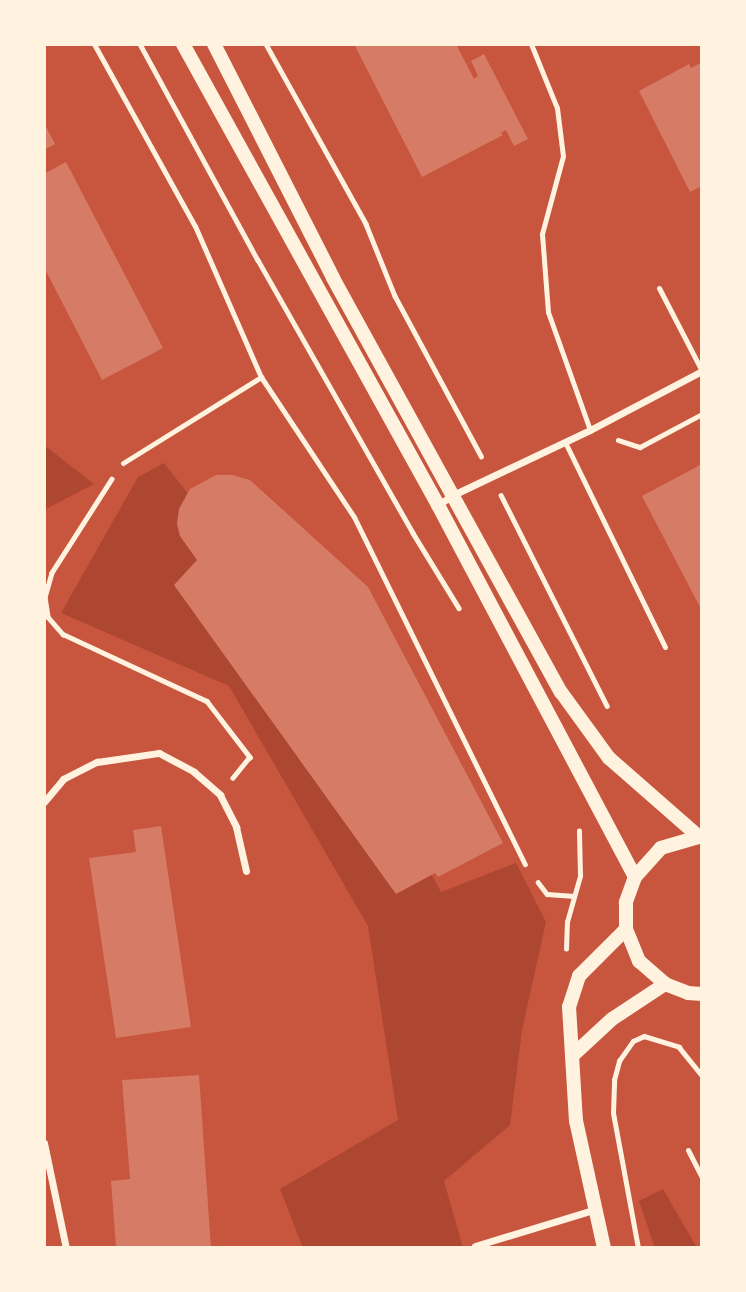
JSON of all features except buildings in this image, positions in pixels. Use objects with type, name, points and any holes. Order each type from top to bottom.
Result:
[{"type":"main road","points":[[183,44],[438,505],[635,877]]},
{"type":"main road","points":[[214,44],[333,278],[561,692],[584,727],[633,782],[700,836]]},
{"type":"main road","points":[[700,836],[662,848],[635,877],[626,902],[626,929],[639,961],[665,984],[688,993],[702,994]]},
{"type":"main road","points":[[604,1248],[593,1210],[576,1121],[569,1007],[579,976],[626,929]]},
{"type":"main road","points":[[572,1056],[612,1019],[665,984]]},
{"type":"street","points":[[438,505],[453,495],[590,430],[702,371]]},
{"type":"street","points":[[44,802],[64,779],[97,762],[159,753],[194,772],[220,795],[236,827],[246,871]]},
{"type":"street","points":[[44,1143],[66,1248]]},
{"type":"street","points":[[475,1246],[593,1210]]},
{"type":"lane","points":[[94,44],[195,226],[261,377],[354,517],[525,864]]},
{"type":"lane","points":[[531,44],[557,108],[563,156],[542,234],[548,312],[590,430]]},
{"type":"lane","points":[[659,288],[702,371]]},
{"type":"lane","points":[[123,463],[261,377]]},
{"type":"lane","points":[[565,442],[665,647]]},
{"type":"lane","points":[[688,1150],[702,1178]]},
{"type":"path","points":[[140,44],[406,521],[460,610]]},
{"type":"path","points":[[266,44],[366,224],[396,296],[613,715]]},
{"type":"path","points":[[590,430],[640,447],[702,414]]},
{"type":"path","points":[[123,463],[52,573],[45,597],[48,617],[63,634],[206,701],[250,757],[220,795]]},
{"type":"path","points":[[570,959],[566,952],[567,922],[580,876],[578,820]]},
{"type":"path","points":[[525,864],[547,894],[575,896]]},
{"type":"path","points":[[638,1248],[613,1113],[614,1080],[619,1061],[633,1041],[645,1036],[679,1047],[702,1075]]},
{"type":"shaded area","points":[[44,445],[94,484],[44,510]]},
{"type":"shaded area","points":[[164,463],[316,657],[441,892],[516,863],[546,922],[522,1030],[510,1125],[444,1181],[463,1248],[303,1248],[280,1189],[398,1120],[368,926],[229,686],[61,613],[138,477]]},
{"type":"shaded area","points":[[663,1189],[697,1248],[655,1248],[639,1201]]}]
